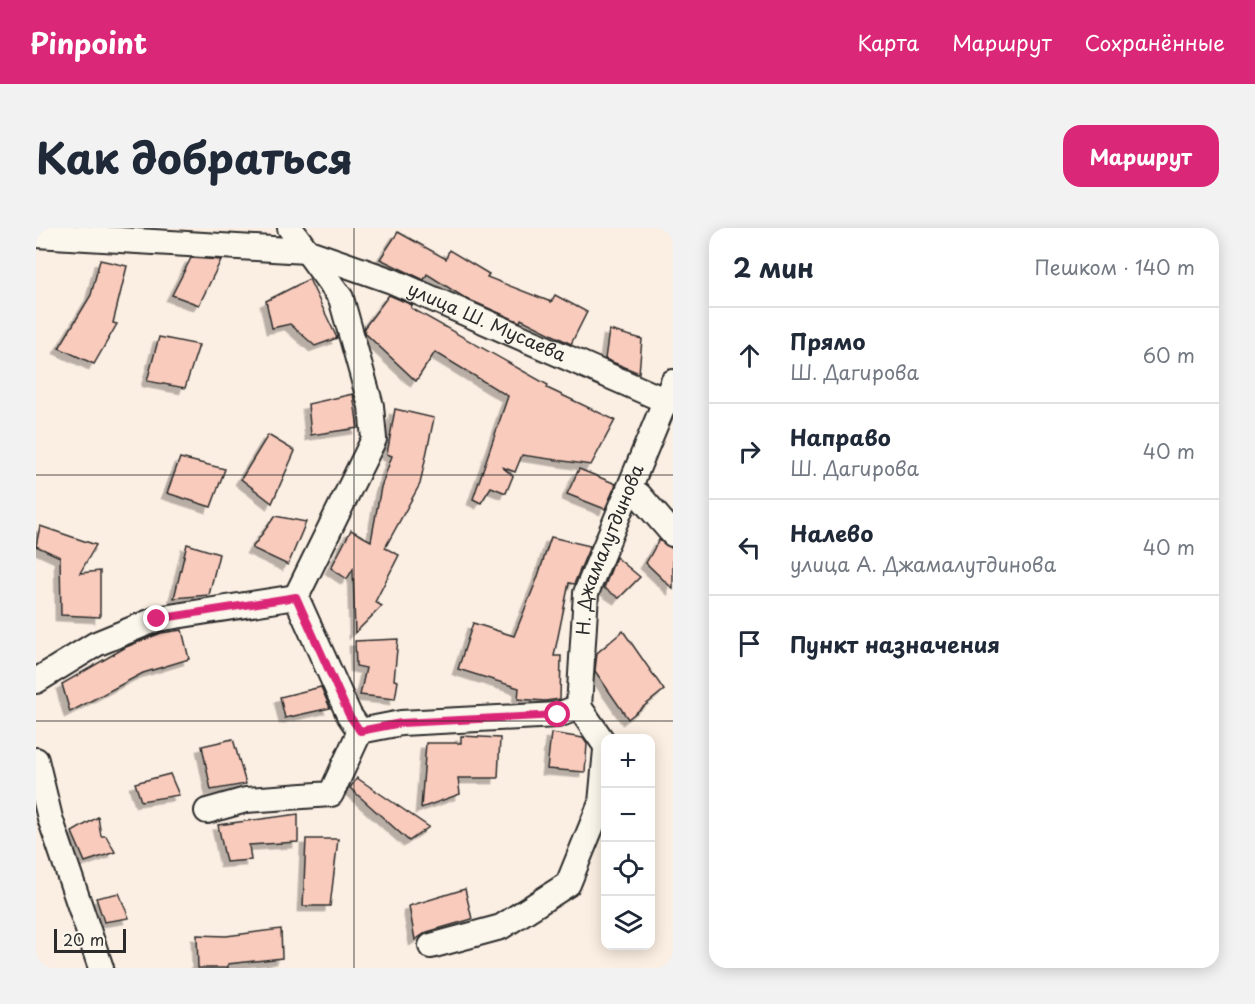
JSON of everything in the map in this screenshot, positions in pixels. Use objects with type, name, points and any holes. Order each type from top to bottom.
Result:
[{"type":"street","points":[[290,228],[341,298],[371,405],[374,439],[296,597]]},
{"type":"street","name":"улица Ш. Мусаева","points":[[36,235],[306,251],[392,281],[670,394]]},
{"type":"street","name":"Н. Джамалутдинова","points":[[579,706],[586,593],[670,394]]},
{"type":"street","points":[[639,495],[673,534]]},
{"type":"street","points":[[36,681],[96,644],[157,619],[296,597]]},
{"type":"street","points":[[296,597],[349,715],[360,731]]},
{"type":"street","points":[[360,731],[401,723],[558,715],[579,706],[601,740]]},
{"type":"street","points":[[207,811],[246,800],[331,794],[360,731]]},
{"type":"street","points":[[36,760],[50,818],[101,968]]},
{"type":"street","points":[[431,946],[501,927],[568,884],[601,803],[602,788]]},
{"type":"building","points":[[398,232],[446,259],[449,250],[489,274],[487,277],[551,302],[555,295],[587,312],[571,344],[521,319],[520,322],[465,298],[427,274],[424,280],[380,259]]},
{"type":"building","points":[[191,258],[221,260],[199,305],[172,295]]},
{"type":"building","points":[[100,260],[127,266],[113,323],[117,324],[94,364],[59,348],[91,295]]},
{"type":"building","points":[[309,279],[337,338],[315,346],[290,324],[272,328],[266,301]]},
{"type":"building","points":[[389,295],[412,305],[411,308],[548,385],[547,388],[615,420],[591,465],[522,455],[515,472],[502,467],[513,476],[506,493],[491,487],[481,503],[473,499],[508,396],[435,352],[416,381],[366,334],[364,328]]},
{"type":"building","points":[[609,330],[642,339],[639,373],[605,359]]},
{"type":"building","points":[[159,337],[199,345],[185,388],[147,381]]},
{"type":"building","points":[[353,394],[358,428],[311,435],[308,404]]},
{"type":"building","points":[[395,409],[434,418],[420,484],[385,548],[399,555],[375,602],[382,606],[355,633],[353,569],[347,579],[331,568],[351,530],[371,541],[381,487],[392,456],[387,454]]},
{"type":"building","points":[[268,435],[295,451],[272,503],[241,479]]},
{"type":"building","points":[[180,458],[225,469],[211,507],[167,493]]},
{"type":"building","points":[[579,469],[616,484],[605,509],[567,494]]},
{"type":"building","points":[[275,516],[306,522],[288,565],[252,548]]},
{"type":"building","points":[[40,526],[96,545],[80,573],[100,571],[100,617],[61,615],[60,557],[36,546]]},
{"type":"building","points":[[551,537],[590,546],[574,584],[569,583],[554,656],[561,656],[560,699],[545,701],[518,699],[519,688],[458,669],[473,623],[514,636]]},
{"type":"building","points":[[659,540],[673,549],[673,589],[646,563]]},
{"type":"building","points":[[187,544],[219,554],[209,595],[174,598]]},
{"type":"building","points":[[616,557],[640,577],[619,598],[604,588]]},
{"type":"building","points":[[182,630],[189,659],[143,673],[70,712],[62,684],[126,647],[161,633]]},
{"type":"building","points":[[623,631],[664,690],[628,719],[595,671],[597,653]]},
{"type":"building","points":[[398,639],[394,680],[398,681],[395,699],[360,695],[366,668],[356,666],[355,641]]},
{"type":"building","points":[[321,687],[330,708],[285,718],[280,697]]},
{"type":"building","points":[[551,733],[583,738],[587,744],[585,772],[547,769]]},
{"type":"building","points":[[461,736],[500,738],[498,778],[458,778],[460,794],[421,808],[426,743],[461,743]]},
{"type":"building","points":[[233,739],[246,784],[211,790],[202,746]]},
{"type":"building","points":[[170,774],[179,795],[141,801],[135,783]]},
{"type":"building","points":[[357,778],[429,827],[409,841],[350,788]]},
{"type":"building","points":[[298,814],[298,842],[249,845],[251,860],[226,862],[218,825]]},
{"type":"building","points":[[98,817],[101,836],[106,836],[115,852],[85,862],[72,832]]},
{"type":"building","points":[[306,839],[338,839],[330,906],[303,906]]},
{"type":"building","points":[[465,889],[472,919],[427,932],[415,940],[409,906]]},
{"type":"building","points":[[119,893],[129,918],[104,922],[96,898]]},
{"type":"building","points":[[281,929],[282,958],[228,964],[228,968],[198,968],[197,935],[226,936]]},
{"type":"route","points":[[157,619],[296,597],[349,715],[360,731],[401,723],[558,715]]}]
